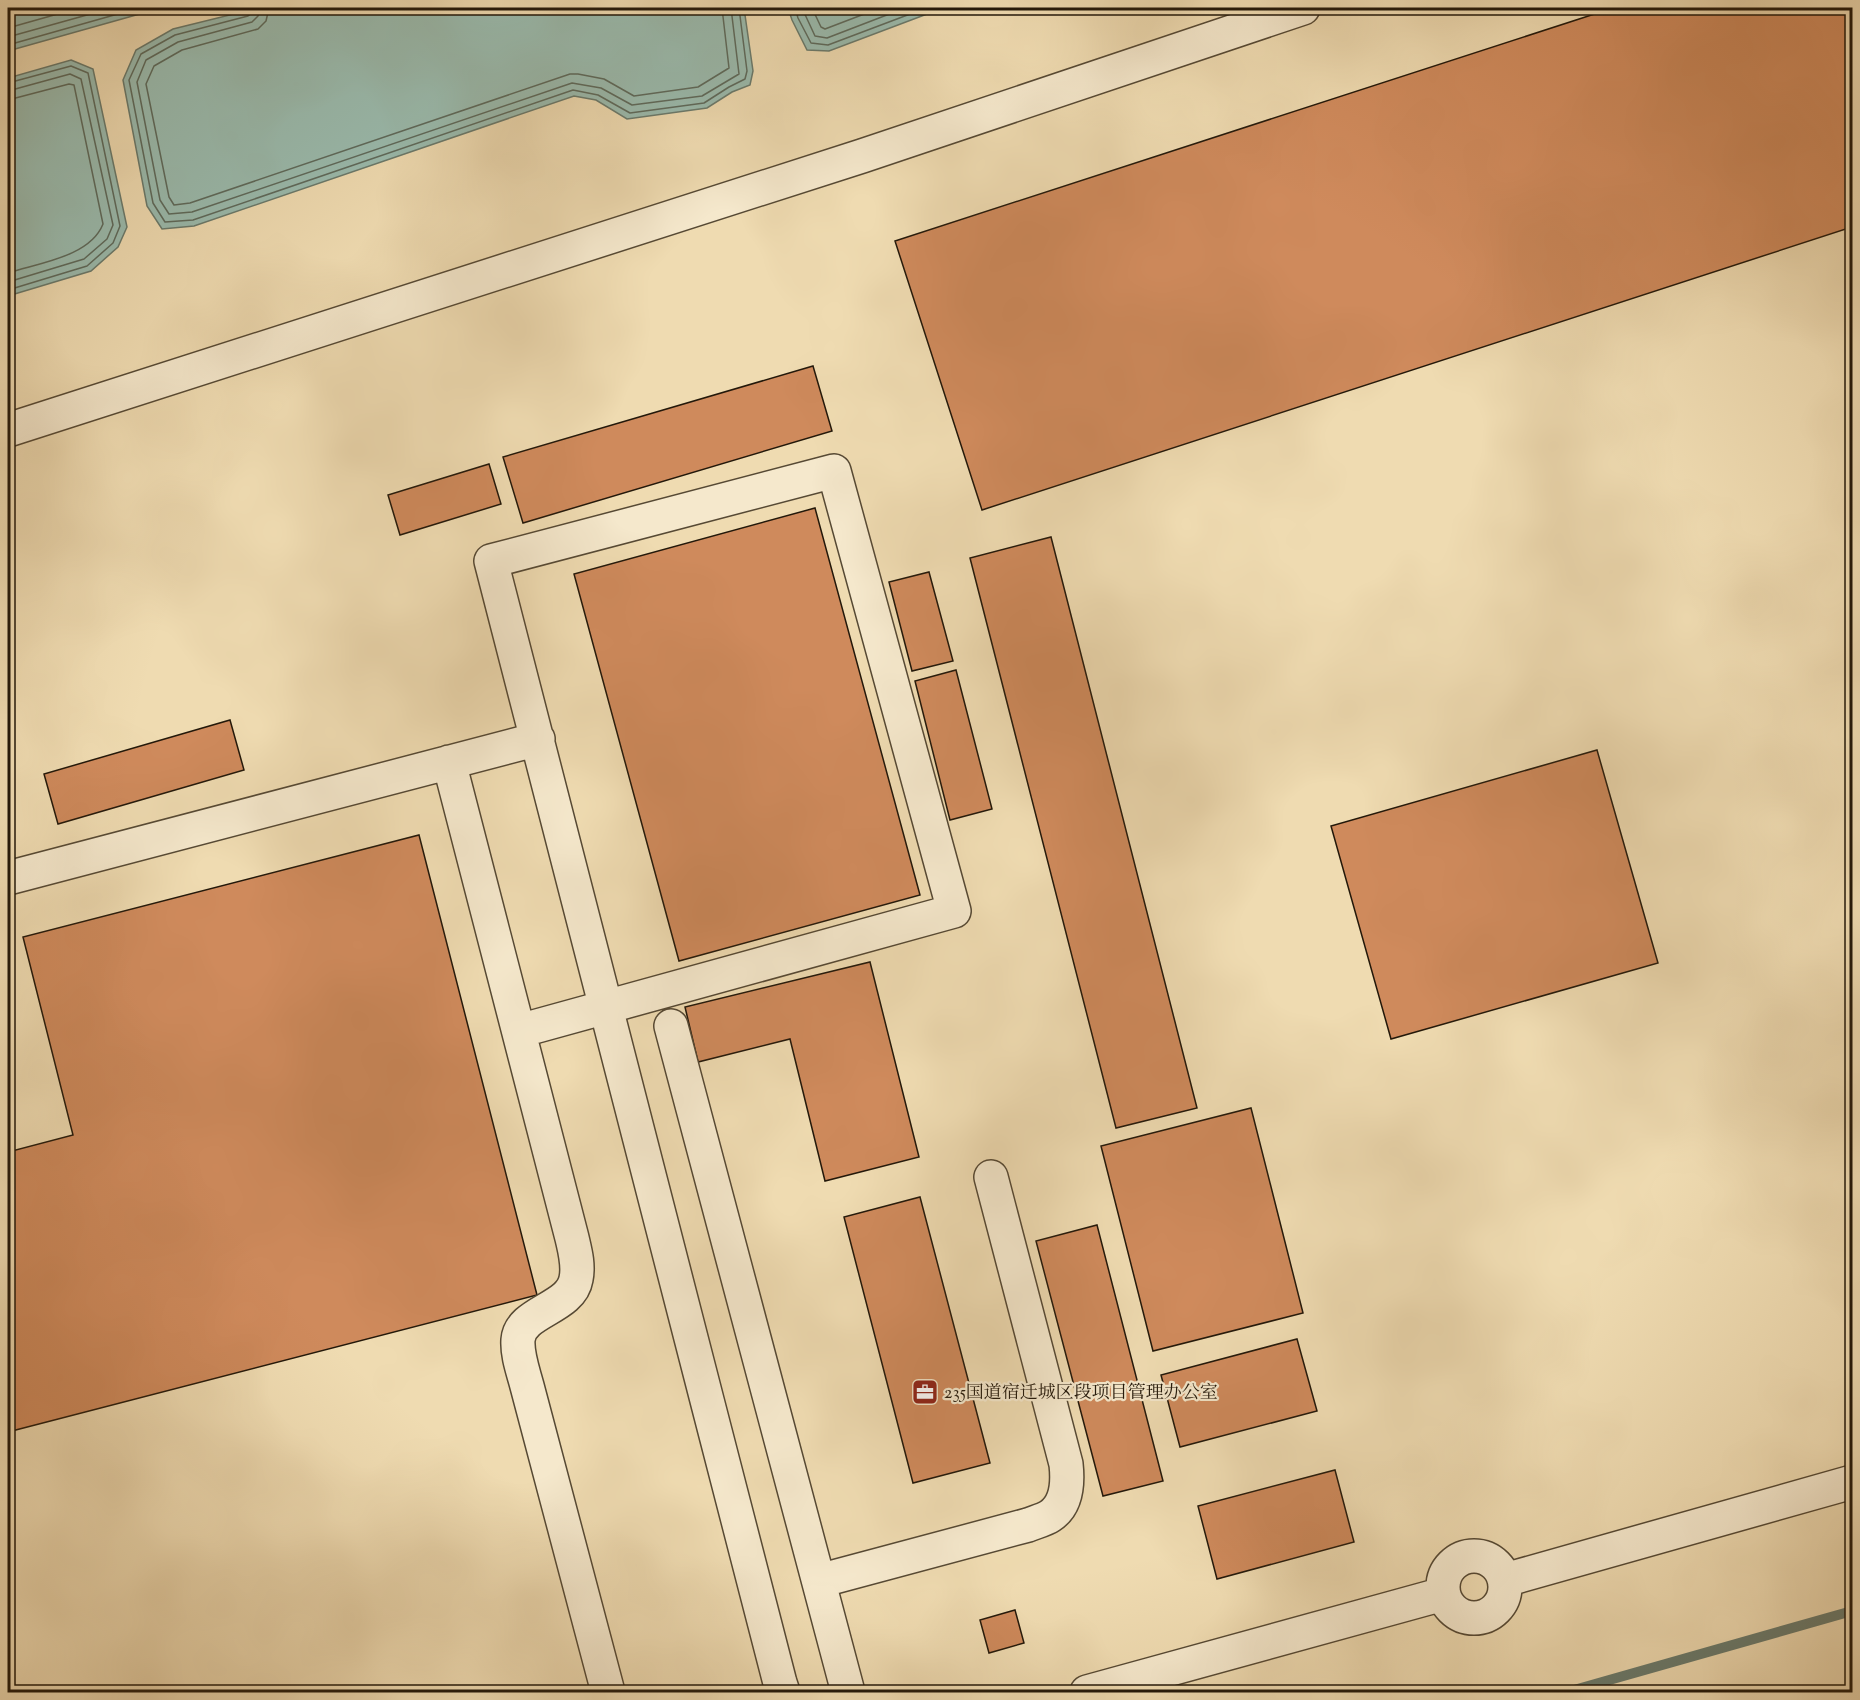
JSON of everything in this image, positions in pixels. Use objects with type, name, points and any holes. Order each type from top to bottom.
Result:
[{"type":"street","points":[[8,430],[862,156],[1303,8]]},
{"type":"street","points":[[519,1031],[606,1006],[954,911],[834,471],[491,561],[606,1006],[783,1692]]},
{"type":"street","points":[[8,878],[537,739]]},
{"type":"street","points":[[449,762],[572,1238],[577,1266],[576,1281],[569,1294],[524,1324],[518,1339],[520,1358],[608,1692]]},
{"type":"street","points":[[671,1026],[848,1692]]},
{"type":"street","points":[[819,1581],[1028,1525],[1052,1516],[1063,1500],[1068,1482],[1066,1464],[991,1177]]},
{"type":"street","points":[[1505,1580],[1852,1482]]},
{"type":"street","points":[[1478,1555],[1489,1558],[1497,1564],[1505,1580],[1502,1604],[1486,1616],[1476,1618],[1457,1613],[1449,1606],[1443,1594],[1445,1576],[1450,1567],[1458,1559],[1468,1556],[1478,1555]]},
{"type":"street","points":[[1087,1692],[1443,1594]]},
{"type":"water","points":[[8,8],[161,8],[8,51]]},
{"type":"water","points":[[258,8],[744,8],[753,71],[750,85],[732,92],[707,108],[627,119],[596,100],[574,96],[194,226],[162,229],[147,206],[123,80],[136,50],[173,29]]},
{"type":"water","points":[[788,8],[943,8],[829,51],[807,50]]},
{"type":"water","points":[[71,60],[93,69],[127,227],[118,247],[91,271],[8,296],[8,78]]},
{"type":"building","points":[[1613,8],[1852,8],[1852,227],[982,510],[895,241]]},
{"type":"building","points":[[813,366],[832,431],[523,523],[503,457]]},
{"type":"building","points":[[489,464],[501,504],[400,535],[388,495]]},
{"type":"building","points":[[815,508],[920,895],[679,961],[574,574]]},
{"type":"building","points":[[1051,537],[1197,1108],[1116,1128],[970,558]]},
{"type":"building","points":[[929,572],[953,661],[912,671],[889,582]]},
{"type":"building","points":[[956,670],[992,809],[950,820],[915,681]]},
{"type":"building","points":[[230,720],[244,770],[58,824],[44,774]]},
{"type":"building","points":[[1597,750],[1658,963],[1391,1039],[1331,826]]},
{"type":"building","points":[[419,835],[537,1295],[8,1432],[8,1152],[73,1135],[23,937]]},
{"type":"building","points":[[870,962],[919,1157],[825,1181],[790,1039],[698,1062],[685,1007]]},
{"type":"building","points":[[1251,1108],[1303,1313],[1153,1351],[1101,1146]]},
{"type":"building","points":[[920,1197],[990,1463],[913,1483],[844,1217]]},
{"type":"building","points":[[1097,1225],[1163,1481],[1103,1496],[1036,1241]]},
{"type":"building","points":[[1297,1339],[1317,1411],[1180,1447],[1161,1375]]},
{"type":"building","points":[[1335,1470],[1354,1542],[1217,1579],[1198,1506]]},
{"type":"building","points":[[1015,1610],[1024,1643],[989,1653],[980,1620]]},
{"type":"waterway","points":[[1567,1692],[1852,1611]]},
{"type":"place","name":"235国道宿迁城区段项目管理办公室","points":[[925,1392]]}]
